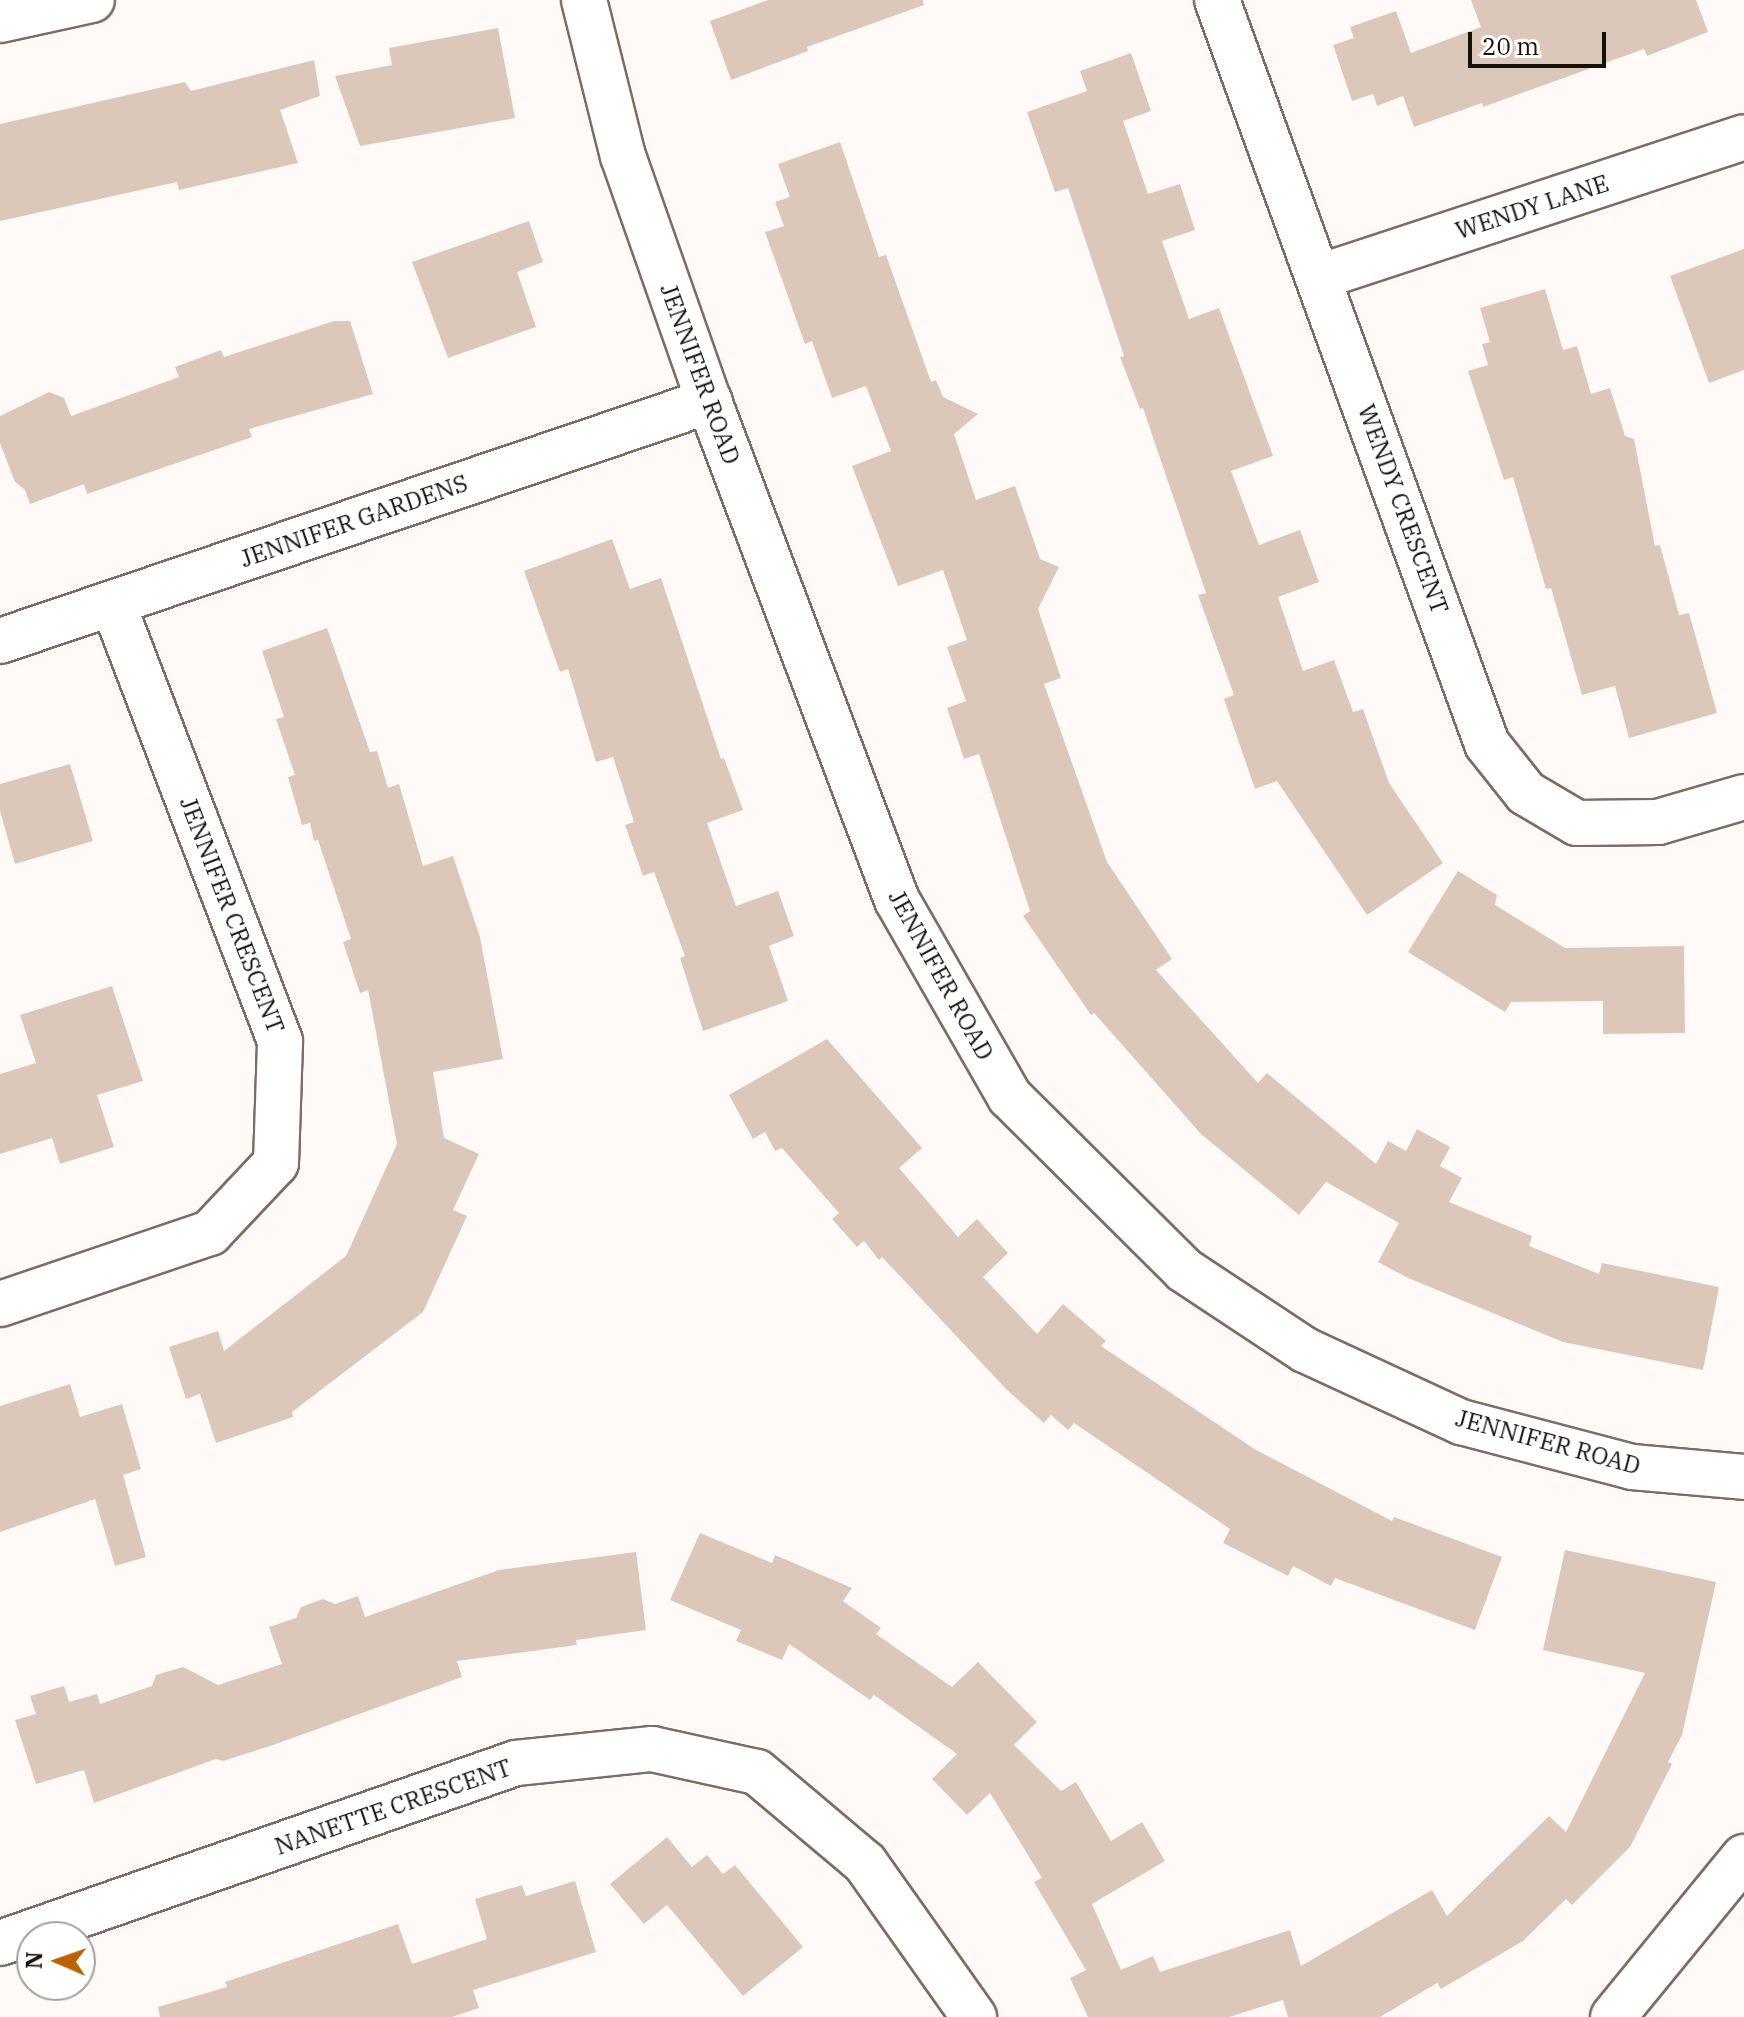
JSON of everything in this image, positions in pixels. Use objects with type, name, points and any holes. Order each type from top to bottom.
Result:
[{"type":"street","points":[[0,20],[92,0]]},
{"type":"street","name":"JENNIFER ROAD","points":[[584,0],[623,156],[709,401],[897,900],[1010,1097],[1184,1270],[1305,1350],[1461,1422],[1632,1467],[1744,1477]]},
{"type":"street","name":"WENDY CRESCENT","points":[[1217,0],[1487,744],[1526,793],[1577,823],[1626,825],[1658,822],[1744,797]]},
{"type":"street","name":"WENDY LANE","points":[[1319,277],[1744,137]]},
{"type":"street","name":"JENNIFER GARDENS","points":[[0,641],[709,401]]},
{"type":"street","name":"JENNIFER CRESCENT","points":[[0,1304],[210,1233],[276,1163],[280,1041],[113,603]]},
{"type":"street","name":"NANETTE CRESCENT","points":[[0,1943],[516,1763],[652,1749],[757,1772],[865,1863],[974,2017]]},
{"type":"street","points":[[1613,2017],[1744,1857]]},
{"type":"building","points":[[768,0],[923,0],[924,5],[807,47],[808,51],[731,80],[710,21]]},
{"type":"building","points":[[1471,0],[1696,0],[1708,32],[1647,56],[1644,49],[1483,107],[1482,103],[1414,127],[1403,96],[1377,106],[1373,94],[1352,101],[1333,45],[1354,38],[1350,27],[1396,11],[1411,53],[1481,27]]},
{"type":"building","points":[[498,28],[515,118],[360,146],[335,76],[392,65],[389,48]]},
{"type":"building","points":[[1131,53],[1151,111],[1123,121],[1148,194],[1180,184],[1195,230],[1162,241],[1189,319],[1219,308],[1273,456],[1231,471],[1259,545],[1300,530],[1319,582],[1278,597],[1303,671],[1334,660],[1353,712],[1363,709],[1389,783],[1443,863],[1367,915],[1277,781],[1255,789],[1224,699],[1234,695],[1198,595],[1206,593],[1143,408],[1140,409],[1120,357],[1124,356],[1068,188],[1055,192],[1027,112],[1087,91],[1080,71]]},
{"type":"building","points":[[314,60],[320,96],[280,110],[298,163],[179,190],[177,182],[0,221],[0,124],[185,82],[191,91]]},
{"type":"building","points":[[840,142],[879,257],[886,255],[931,382],[936,380],[943,397],[978,414],[954,434],[976,500],[1015,486],[1040,559],[1059,567],[1038,609],[1061,678],[1044,684],[1107,862],[1172,959],[1156,970],[1258,1083],[1267,1073],[1376,1164],[1388,1141],[1406,1151],[1417,1129],[1450,1147],[1440,1166],[1462,1178],[1449,1202],[1532,1236],[1529,1246],[1599,1274],[1602,1263],[1719,1287],[1703,1370],[1563,1342],[1408,1278],[1378,1262],[1399,1223],[1326,1182],[1299,1215],[1201,1134],[1094,1013],[1091,1015],[1023,916],[1030,911],[979,754],[964,759],[947,708],[966,701],[947,647],[967,640],[943,570],[898,586],[852,466],[891,451],[866,386],[832,398],[812,341],[805,344],[765,232],[784,226],[775,202],[790,197],[778,164]]},
{"type":"building","points":[[529,221],[543,262],[517,272],[536,327],[448,358],[412,262]]},
{"type":"building","points":[[1744,249],[1744,370],[1709,383],[1670,276]]},
{"type":"building","points":[[1545,289],[1563,350],[1577,346],[1591,394],[1610,388],[1625,436],[1634,439],[1655,546],[1660,545],[1679,615],[1689,613],[1717,713],[1629,738],[1615,686],[1582,695],[1551,588],[1546,589],[1513,477],[1504,480],[1468,371],[1488,365],[1482,344],[1490,342],[1480,308]]},
{"type":"building","points":[[334,321],[350,321],[373,394],[249,429],[252,437],[87,494],[84,484],[30,504],[25,490],[15,482],[0,443],[0,416],[49,392],[64,398],[71,416],[179,377],[175,367],[221,350],[224,357]]},
{"type":"building","points":[[612,539],[630,589],[661,578],[721,759],[724,758],[743,810],[707,823],[736,906],[778,891],[794,936],[769,946],[788,1001],[703,1031],[680,958],[685,956],[654,872],[643,876],[625,825],[634,822],[613,757],[596,762],[568,669],[560,672],[524,571]]},
{"type":"building","points":[[327,628],[370,752],[377,751],[388,788],[399,784],[423,866],[453,856],[480,937],[503,1059],[433,1072],[444,1138],[479,1154],[453,1210],[467,1216],[423,1312],[292,1412],[293,1417],[216,1443],[200,1394],[186,1399],[169,1347],[218,1331],[224,1351],[346,1256],[397,1144],[368,990],[360,993],[343,942],[351,939],[318,840],[314,841],[310,823],[302,825],[288,777],[295,775],[276,719],[284,717],[262,651]]},
{"type":"building","points":[[70,764],[93,841],[15,864],[0,811],[0,784]]},
{"type":"building","points":[[1458,871],[1497,895],[1495,905],[1565,948],[1684,946],[1685,1033],[1603,1034],[1603,1001],[1511,1002],[1505,1012],[1408,952]]},
{"type":"building","points":[[112,986],[143,1081],[97,1095],[114,1147],[60,1164],[52,1138],[0,1154],[0,1074],[36,1063],[20,1015]]},
{"type":"building","points":[[827,1039],[922,1148],[899,1168],[958,1237],[977,1219],[1008,1253],[983,1277],[1037,1334],[1063,1304],[1106,1341],[1101,1346],[1256,1450],[1392,1521],[1394,1517],[1502,1557],[1475,1630],[1335,1578],[1331,1586],[1293,1566],[1288,1576],[1223,1543],[1230,1529],[1074,1423],[1068,1430],[1051,1415],[1044,1423],[1007,1390],[882,1257],[879,1260],[864,1241],[857,1247],[832,1219],[839,1213],[782,1148],[775,1151],[765,1132],[753,1139],[729,1095]]},
{"type":"building","points":[[70,1384],[80,1417],[122,1404],[141,1469],[123,1475],[146,1557],[115,1566],[95,1499],[0,1532],[0,1406]]},
{"type":"building","points":[[700,1533],[772,1563],[775,1555],[852,1588],[843,1601],[881,1628],[876,1634],[952,1687],[978,1662],[1037,1722],[1014,1745],[1061,1791],[1076,1782],[1111,1841],[1142,1822],[1165,1861],[1092,1904],[1121,1970],[1153,1956],[1160,1972],[1290,1930],[1301,1966],[1432,1890],[1447,1916],[1549,1816],[1566,1832],[1645,1673],[1543,1650],[1565,1550],[1716,1582],[1682,1735],[1668,1762],[1672,1764],[1630,1847],[1572,1905],[1566,1899],[1523,1941],[1441,1989],[1437,1983],[1380,2017],[1288,2017],[1283,2000],[1229,2017],[1088,2017],[1070,1978],[1086,1970],[1034,1882],[1042,1878],[990,1793],[967,1815],[932,1779],[957,1754],[874,1695],[870,1700],[789,1644],[782,1660],[736,1641],[741,1630],[670,1600]]},
{"type":"building","points":[[636,1552],[646,1630],[576,1640],[577,1645],[457,1661],[462,1677],[273,1745],[223,1761],[216,1759],[94,1803],[84,1770],[36,1784],[15,1720],[36,1714],[30,1696],[64,1686],[69,1702],[97,1694],[100,1704],[152,1686],[156,1675],[183,1667],[218,1685],[282,1664],[269,1627],[296,1618],[301,1607],[323,1599],[335,1604],[358,1596],[365,1617],[499,1570]]},
{"type":"building","points":[[667,1837],[692,1867],[707,1855],[723,1874],[735,1865],[803,1947],[743,1996],[667,1905],[644,1924],[610,1884]]},
{"type":"building","points":[[575,1881],[596,1952],[473,1990],[479,2008],[452,2017],[160,2017],[158,2007],[227,1987],[225,1982],[398,1924],[412,1964],[487,1939],[475,1899],[522,1885],[526,1896]]}]
